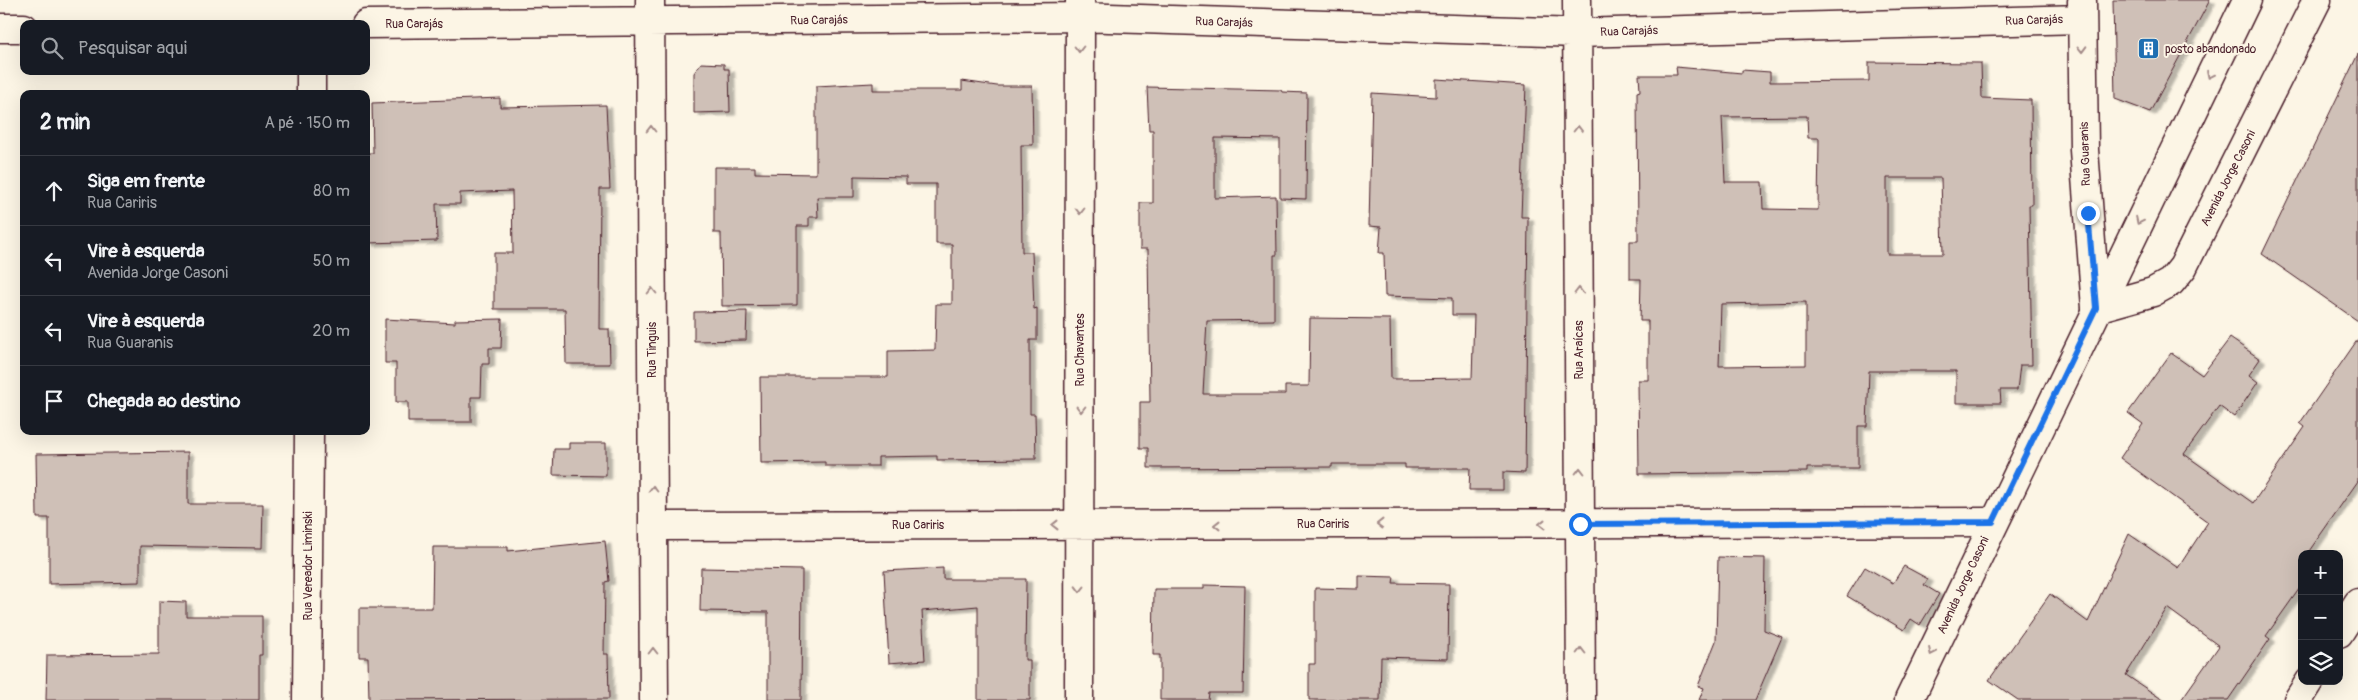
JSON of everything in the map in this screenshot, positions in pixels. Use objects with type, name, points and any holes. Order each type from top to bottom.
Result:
[{"type":"street","name":"Rua Araícas","points":[[1577,0],[1582,700]]},
{"type":"street","name":"Avenida Jorge Casoni","points":[[1909,700],[2096,308],[2246,0]]},
{"type":"street","name":"Avenida Jorge Casoni","points":[[2096,308],[2153,292],[2171,282],[2183,267],[2317,0]]},
{"type":"street","name":"Rua Carajás","points":[[370,24],[650,11],[1080,9],[1577,33],[2082,9]]},
{"type":"street","name":"Rua Chavantes","points":[[1079,700],[1081,525],[1080,9]]},
{"type":"street","name":"Rua Guaranis","points":[[2082,9],[2085,168],[2096,308]]},
{"type":"street","name":"Rua Tinguis","points":[[650,11],[654,700]]},
{"type":"street","points":[[0,28],[20,28]]},
{"type":"street","points":[[311,90],[312,75]]},
{"type":"street","name":"Rua Vereador Liminski","points":[[308,700],[309,435]]},
{"type":"street","name":"Rua Cariris","points":[[653,526],[1993,522]]},
{"type":"street","points":[[2343,627],[2358,603]]},
{"type":"street","points":[[2298,700],[2307,685]]},
{"type":"building","name":"posto abandonado","points":[[2113,0],[2210,0],[2150,112],[2115,99]]},
{"type":"building","points":[[2358,54],[2358,321],[2262,254]]},
{"type":"building","points":[[1869,62],[1981,63],[1982,98],[2031,100],[2032,205],[2029,205],[2032,365],[2020,365],[2017,390],[2000,390],[2001,403],[1956,403],[1956,371],[1869,371],[1867,426],[1858,426],[1858,468],[1807,468],[1807,472],[1639,474],[1638,380],[1648,380],[1648,321],[1640,321],[1641,279],[1630,279],[1630,241],[1638,241],[1637,92],[1640,91],[1639,75],[1677,75],[1676,67],[1742,73],[1742,70],[1770,72],[1770,82],[1869,81]],"holes":[[[1807,116],[1808,138],[1819,138],[1818,210],[1763,209],[1762,182],[1725,182],[1722,117]],[[1887,178],[1941,178],[1943,254],[1887,254]],[[1806,302],[1806,365],[1719,366],[1721,304]]]},
{"type":"building","points":[[701,63],[724,64],[724,69],[729,69],[730,112],[694,113],[694,73]]},
{"type":"building","points":[[1436,79],[1526,85],[1521,217],[1528,217],[1525,473],[1503,472],[1503,490],[1469,490],[1470,468],[1405,468],[1405,464],[1332,464],[1332,467],[1148,468],[1148,448],[1140,448],[1140,402],[1150,402],[1148,249],[1140,249],[1140,203],[1153,203],[1153,130],[1149,130],[1147,87],[1281,90],[1282,92],[1307,93],[1306,199],[1280,198],[1280,139],[1215,138],[1215,198],[1276,196],[1277,255],[1274,255],[1274,320],[1207,321],[1203,394],[1285,394],[1285,386],[1309,386],[1310,318],[1390,319],[1391,379],[1472,378],[1474,315],[1452,315],[1452,298],[1385,296],[1384,253],[1379,253],[1381,227],[1369,226],[1372,93],[1436,97]]},
{"type":"building","points":[[962,81],[997,86],[1032,86],[1033,145],[1021,145],[1022,252],[1032,252],[1034,309],[1037,308],[1037,340],[1030,340],[1030,414],[1035,414],[1036,459],[937,460],[937,456],[878,457],[878,466],[825,466],[825,462],[761,463],[760,377],[888,377],[888,351],[935,350],[936,304],[952,304],[952,244],[936,244],[936,184],[906,184],[906,177],[854,176],[854,197],[817,197],[818,217],[809,217],[809,226],[797,226],[797,305],[722,306],[721,233],[714,233],[714,167],[755,167],[755,173],[816,174],[816,86],[873,83],[873,90],[962,90]]},
{"type":"building","points":[[500,98],[500,107],[606,105],[610,189],[600,189],[599,329],[609,329],[610,364],[566,364],[565,309],[494,309],[494,253],[513,253],[512,191],[460,193],[460,204],[436,204],[437,241],[370,243],[370,153],[373,153],[372,103]]},
{"type":"building","points":[[747,311],[746,340],[694,341],[694,312]]},
{"type":"building","points":[[385,319],[455,323],[455,320],[502,319],[501,348],[489,348],[489,364],[482,364],[481,397],[471,397],[471,422],[408,422],[408,402],[396,402],[396,363],[385,363]]},
{"type":"building","points":[[2230,338],[2260,359],[2249,375],[2258,382],[2234,417],[2219,406],[2184,454],[2253,503],[2305,427],[2300,423],[2358,339],[2358,481],[2310,550],[2298,550],[2298,591],[2266,636],[2270,639],[2228,700],[2181,700],[2219,646],[2167,608],[2126,675],[2163,700],[2018,700],[1989,680],[2050,594],[2088,622],[2129,534],[2178,568],[2208,522],[2120,458],[2143,424],[2128,413],[2171,353],[2202,375]]},
{"type":"building","points":[[569,443],[606,443],[606,476],[553,475],[554,449],[569,449]]},
{"type":"building","points":[[188,452],[188,504],[263,504],[262,548],[140,546],[140,582],[49,584],[49,518],[37,518],[36,454]]},
{"type":"building","points":[[605,541],[609,581],[605,582],[604,654],[608,654],[609,699],[369,700],[368,657],[359,657],[359,608],[432,608],[433,547],[508,547],[508,551]]},
{"type":"building","points":[[1718,557],[1765,558],[1764,630],[1782,637],[1755,700],[1699,700],[1704,688],[1698,686],[1716,641]]},
{"type":"building","points":[[1904,566],[1928,579],[1924,585],[1939,594],[1920,625],[1911,619],[1904,630],[1847,596],[1865,567],[1893,583]]},
{"type":"building","points":[[701,568],[802,570],[801,700],[768,700],[768,612],[700,611]]},
{"type":"building","points":[[943,568],[943,579],[1026,579],[1025,660],[1030,660],[1030,700],[978,700],[978,606],[922,611],[925,660],[889,663],[884,571]]},
{"type":"building","points":[[1359,576],[1394,577],[1393,583],[1449,584],[1448,659],[1381,657],[1380,700],[1309,700],[1309,664],[1315,664],[1315,588],[1359,589]]},
{"type":"building","points":[[1204,585],[1245,586],[1243,693],[1209,693],[1208,700],[1160,700],[1160,655],[1153,655],[1154,589],[1204,589]]},
{"type":"building","points":[[159,601],[186,602],[186,616],[262,616],[262,655],[259,655],[259,700],[46,700],[47,655],[159,654]]},
{"type":"place","name":"posto abandonado","points":[[2149,49]]},
{"type":"route","points":[[1580,524],[1993,522],[2096,308],[2088,213]]}]
